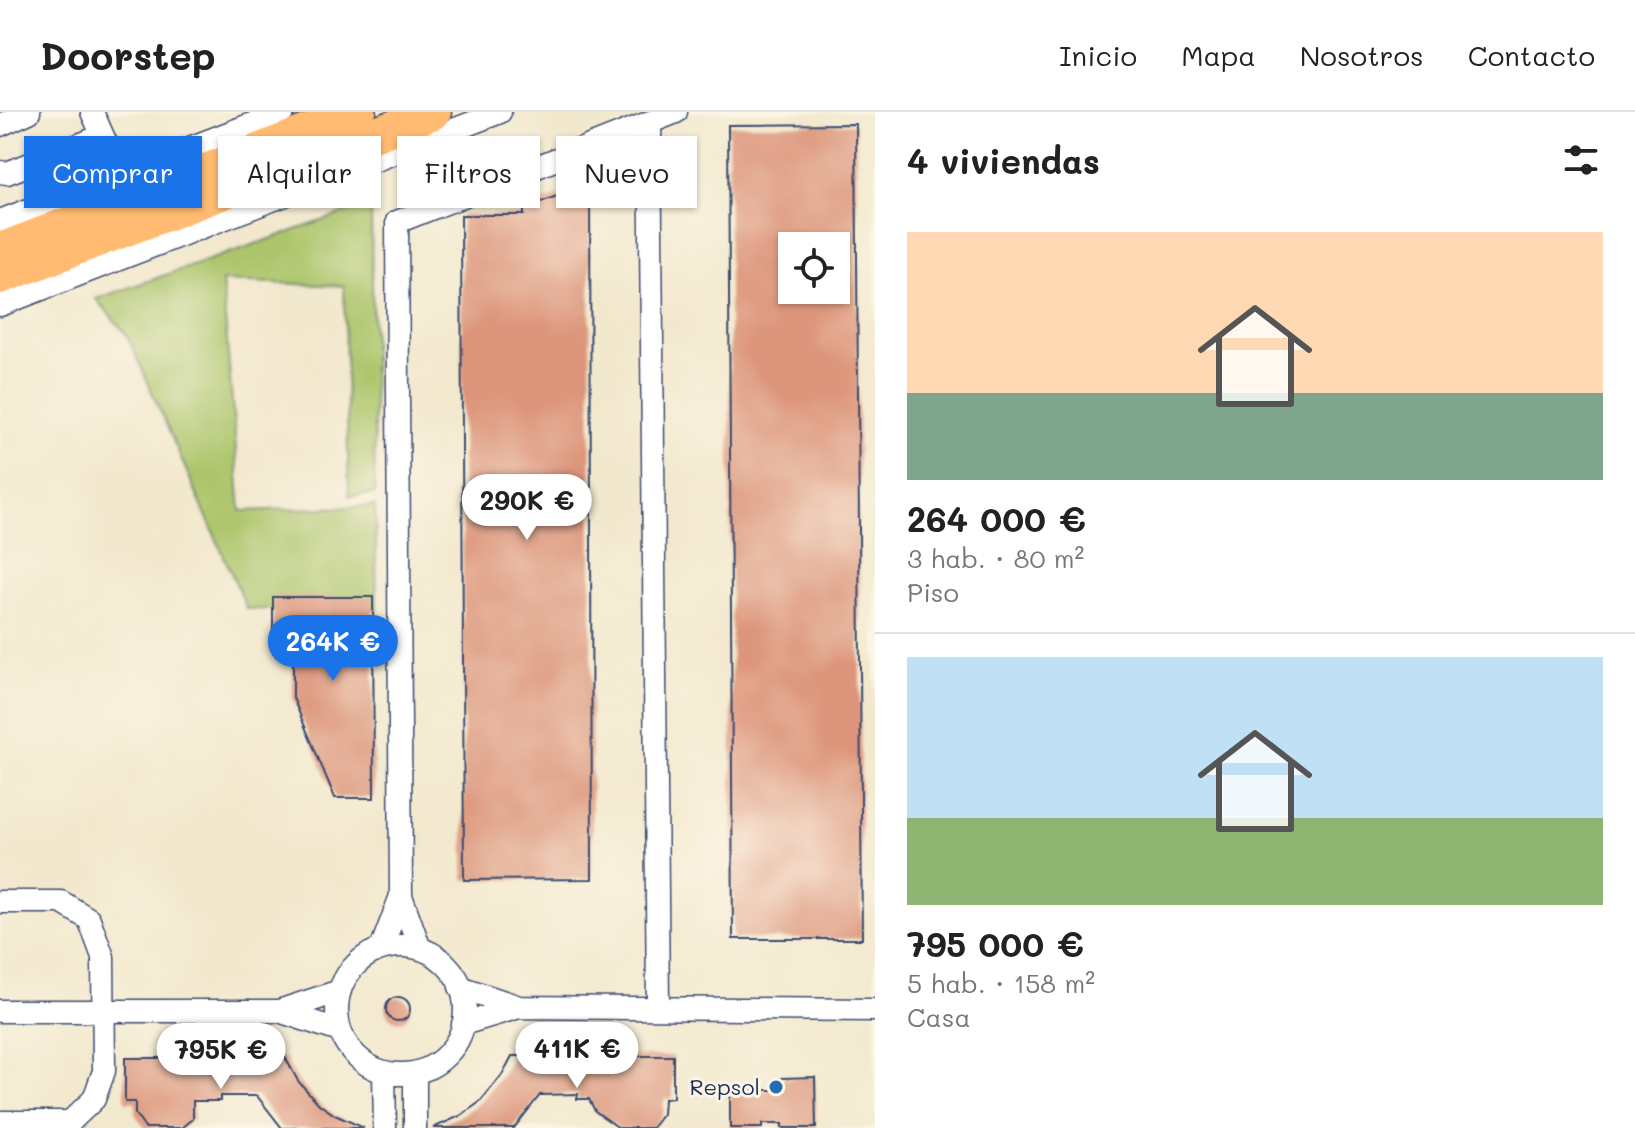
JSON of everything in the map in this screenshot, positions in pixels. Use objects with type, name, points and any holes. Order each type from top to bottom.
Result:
[{"type":"highway","points":[[0,250],[94,214],[292,130],[359,112]]},
{"type":"highway","points":[[0,277],[292,130],[434,112]]},
{"type":"street","points":[[0,125],[29,112]]},
{"type":"street","points":[[92,112],[102,136]]},
{"type":"street","points":[[381,159],[500,112]]},
{"type":"street","points":[[420,949],[401,896],[397,222],[676,112]]},
{"type":"street","points":[[650,122],[658,1007]]},
{"type":"street","points":[[202,153],[292,130]]},
{"type":"street","points":[[0,172],[7,173],[24,166]]},
{"type":"street","points":[[0,222],[35,208]]},
{"type":"street","points":[[0,305],[255,208]]},
{"type":"street","points":[[0,222],[94,214]]},
{"type":"street","points":[[0,291],[64,280]]},
{"type":"street","points":[[381,949],[401,896]]},
{"type":"street","points":[[0,902],[61,902],[89,919],[103,957],[105,1011],[104,1071],[94,1099],[70,1122],[0,1122]]},
{"type":"street","points":[[400,946],[420,949],[437,957],[451,970],[465,1005],[463,1024],[456,1043],[443,1059],[415,1073],[384,1072],[365,1063],[350,1049],[340,1031],[337,1011],[340,991],[355,965],[381,949],[400,946]]},
{"type":"street","points":[[460,987],[519,1007]]},
{"type":"street","points":[[0,1011],[279,1011],[340,991]]},
{"type":"street","points":[[463,1024],[519,1007],[875,1010]]},
{"type":"street","points":[[279,1011],[340,1031]]},
{"type":"street","points":[[384,1072],[385,1128]]},
{"type":"street","points":[[415,1073],[415,1128]]},
{"type":"green space","points":[[359,208],[371,208],[375,494],[349,496],[344,286],[222,281],[241,511],[375,506],[377,610],[247,609],[127,335],[96,299]]},
{"type":"building","points":[[856,124],[862,939],[733,939],[728,125]]},
{"type":"building","points":[[556,196],[556,208],[590,208],[592,879],[464,880],[461,215],[524,215],[524,208],[540,208],[540,202]]},
{"type":"building","points":[[273,597],[373,597],[374,798],[335,798],[293,698],[293,650],[273,649]]},
{"type":"building","points":[[398,997],[409,1004],[410,1009],[403,1020],[398,1021],[387,1014],[386,1009],[393,998]]},
{"type":"building","points":[[512,1056],[557,1056],[556,1061],[578,1060],[577,1056],[673,1056],[673,1098],[664,1099],[663,1114],[652,1128],[619,1128],[595,1111],[589,1099],[577,1099],[578,1094],[540,1095],[514,1128],[433,1128],[460,1116],[480,1102],[502,1075]]},
{"type":"building","points":[[285,1057],[298,1081],[319,1104],[364,1128],[282,1128],[257,1096],[220,1096],[220,1101],[193,1101],[193,1119],[182,1128],[145,1128],[135,1114],[135,1102],[125,1102],[125,1058],[220,1058],[220,1063],[241,1062],[240,1058]]},
{"type":"building","points":[[815,1077],[816,1128],[782,1128],[782,1124],[762,1124],[762,1128],[730,1128],[730,1087],[762,1086],[762,1090],[782,1090],[782,1078]]},
{"type":"place","name":"Repsol","points":[[776,1087]]}]
